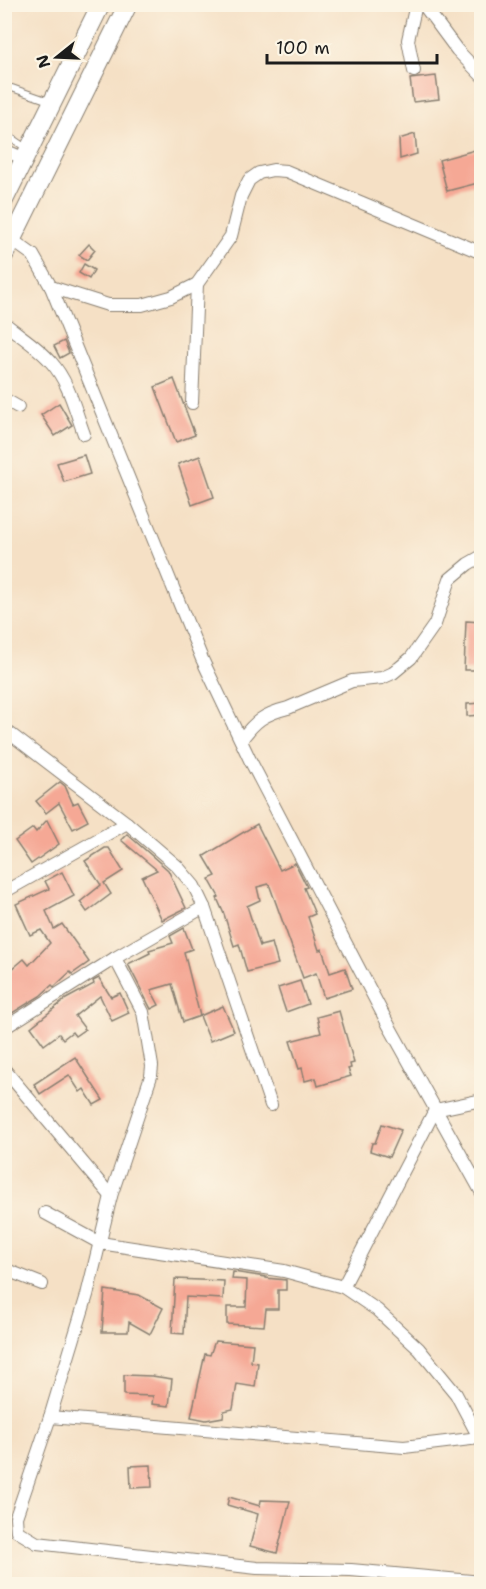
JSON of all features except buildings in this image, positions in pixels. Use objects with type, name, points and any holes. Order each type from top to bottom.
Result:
[{"type":"main road","points":[[4,200],[100,4]]},
{"type":"main road","points":[[8,247],[128,4]]},
{"type":"street","points":[[414,71],[408,40],[416,4]]},
{"type":"street","points":[[423,4],[457,50],[482,76]]},
{"type":"street","points":[[4,150],[27,155]]},
{"type":"street","points":[[51,287],[108,304],[133,305],[171,297],[197,284],[231,236],[244,188],[249,180],[259,173],[273,170],[286,171],[482,253]]},
{"type":"street","points":[[8,247],[33,255],[51,287],[202,659],[250,760],[292,844],[482,1193]]},
{"type":"street","points":[[192,402],[197,284]]},
{"type":"street","points":[[4,323],[51,361],[60,373],[70,393],[84,434]]},
{"type":"street","points":[[4,399],[18,407]]},
{"type":"street","points":[[241,740],[256,720],[352,681],[382,678],[393,673],[411,658],[435,624],[450,579],[482,556]]},
{"type":"street","points":[[4,729],[127,823],[177,866],[194,886],[204,907],[271,1105]]},
{"type":"street","points":[[4,892],[127,823]]},
{"type":"street","points":[[4,1028],[115,958],[204,907]]},
{"type":"street","points":[[115,958],[143,1012],[152,1066],[149,1086],[111,1196],[100,1243],[50,1417],[16,1517],[17,1531],[37,1543],[257,1568],[351,1570],[482,1582]]},
{"type":"street","points":[[4,1069],[111,1196]]},
{"type":"street","points":[[435,1110],[482,1100]]},
{"type":"street","points":[[343,1287],[435,1110]]},
{"type":"street","points":[[45,1213],[100,1243],[284,1271],[343,1287],[377,1310],[419,1349],[456,1395],[480,1441],[404,1447],[50,1417]]},
{"type":"street","points":[[4,1269],[42,1284]]},
{"type":"lane","points":[[4,96],[12,88],[53,102]]},
{"type":"lane","points":[[4,133],[27,155]]}]
